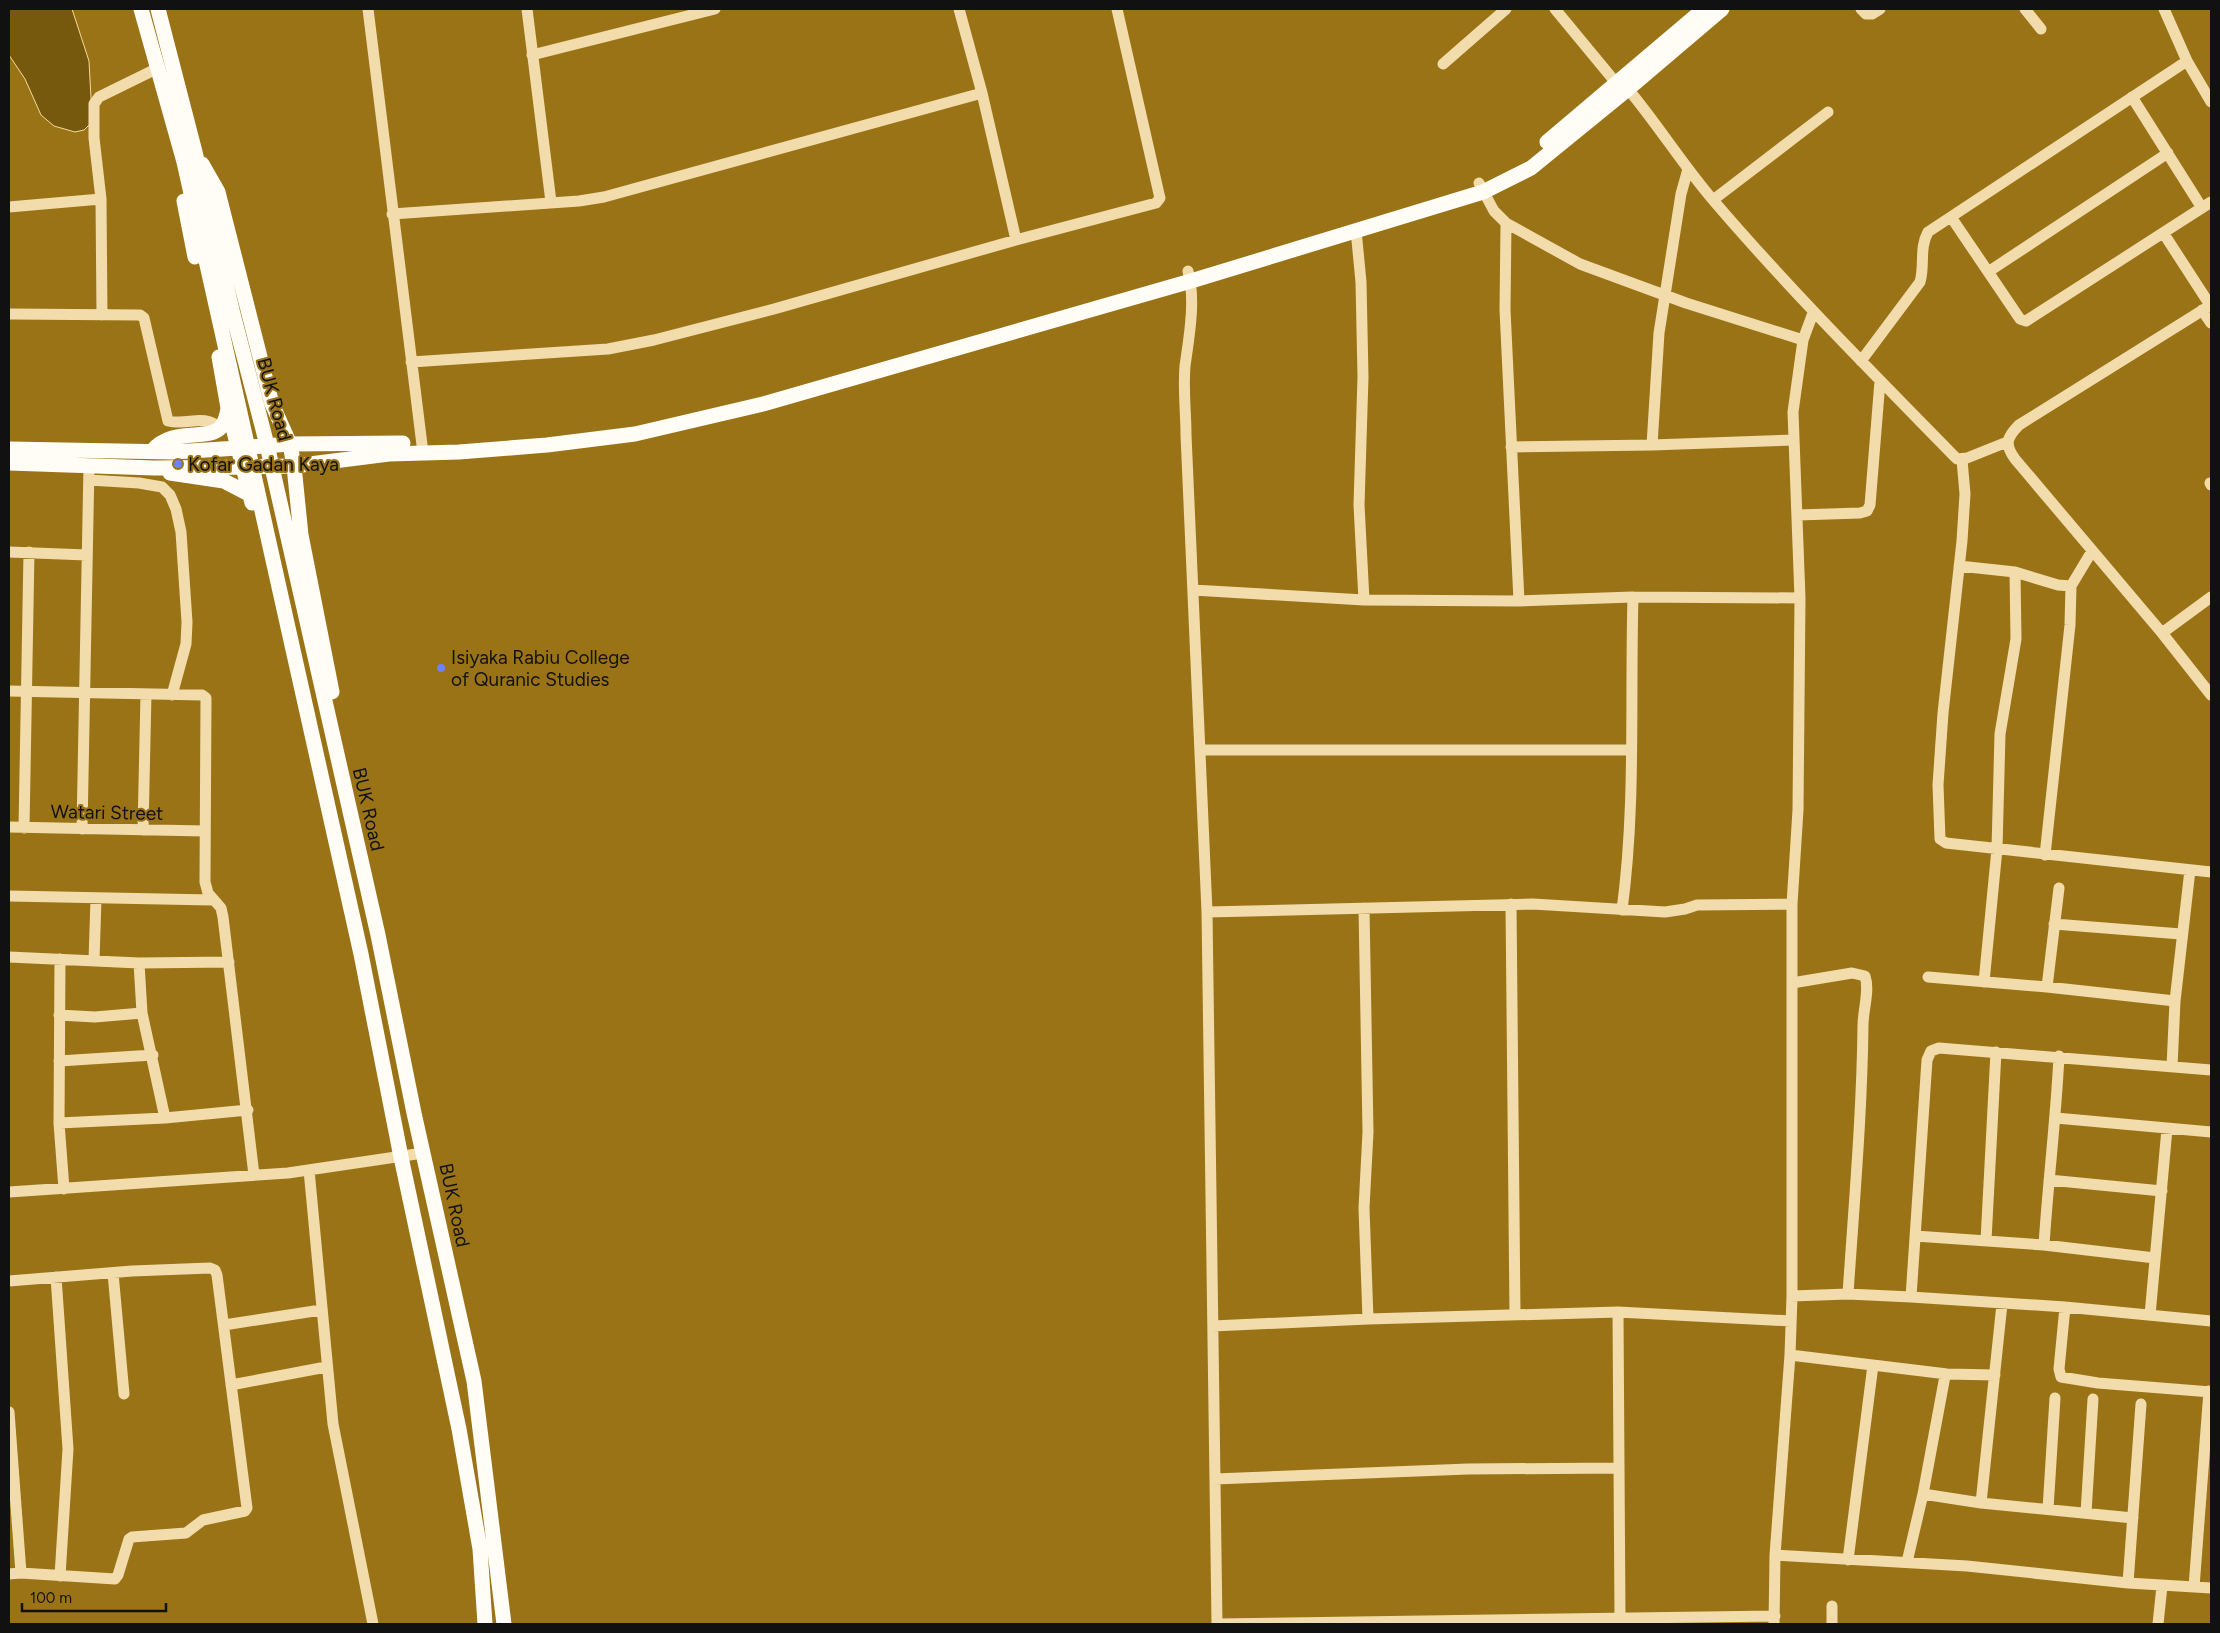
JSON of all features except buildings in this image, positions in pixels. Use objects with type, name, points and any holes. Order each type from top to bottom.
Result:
[{"type":"main road","name":"BUK Road","points":[[141,9],[156,69],[189,157],[267,445],[339,772],[378,935],[423,1153],[474,1381],[504,1624]]},
{"type":"main road","name":"BUK Road","points":[[158,9],[361,954],[401,1157],[459,1429],[480,1549],[485,1624]]},
{"type":"main road","points":[[9,449],[174,452],[290,444],[422,448],[547,445],[635,434],[763,404],[979,336],[1356,230],[1531,168],[1623,87],[1704,9]]},
{"type":"main road","points":[[1623,87],[1722,9]]},
{"type":"main road","points":[[189,157],[183,186],[186,222],[216,341],[228,408],[242,467],[267,557],[317,777],[327,798]]},
{"type":"main road","points":[[189,157],[218,192],[272,404],[290,444],[301,535],[341,732],[343,751],[339,772]]},
{"type":"main road","points":[[1189,276],[1481,187]]},
{"type":"main road","points":[[152,451],[159,442],[169,437],[209,433],[220,428],[225,420],[228,408]]},
{"type":"main road","points":[[9,464],[89,473],[154,468],[294,466],[422,448]]},
{"type":"main road","points":[[154,468],[176,476],[224,482],[249,494]]},
{"type":"street","points":[[368,9],[422,448]]},
{"type":"street","points":[[527,9],[551,202]]},
{"type":"street","points":[[532,55],[715,9]]},
{"type":"street","points":[[959,9],[982,93],[1016,240]]},
{"type":"street","points":[[411,362],[608,349],[654,340],[774,309],[1016,240],[1156,203],[1160,198],[1117,9]]},
{"type":"street","points":[[1443,64],[1506,9]]},
{"type":"street","points":[[1555,9],[1650,115],[1688,170],[1713,200],[1814,313],[1957,459],[1962,460],[1992,450],[2007,442],[2010,435],[2019,426],[2208,307]]},
{"type":"street","points":[[1861,9],[1866,14],[1872,14],[1880,9]]},
{"type":"street","points":[[2025,9],[2040,29]]},
{"type":"street","points":[[2164,9],[2187,61],[2211,102]]},
{"type":"street","points":[[1860,361],[1920,282],[1922,273],[1922,241],[1928,232],[2187,61]]},
{"type":"street","points":[[102,315],[101,199],[94,138],[95,101],[99,97],[156,69]]},
{"type":"street","points":[[392,214],[604,197],[982,93]]},
{"type":"street","points":[[1951,217],[2020,319],[2026,321],[2164,234],[2207,205],[2168,153],[2132,97]]},
{"type":"street","points":[[1713,200],[1828,112]]},
{"type":"street","points":[[1988,272],[2168,153]]},
{"type":"street","points":[[1652,446],[1659,333],[1681,194],[1688,170]]},
{"type":"street","points":[[1481,187],[1494,211],[1506,223],[1580,264],[1665,296],[1802,340]]},
{"type":"street","points":[[9,207],[101,199]]},
{"type":"street","points":[[1506,223],[1505,310],[1519,601]]},
{"type":"street","points":[[1356,230],[1361,291],[1363,377],[1359,505],[1364,600]]},
{"type":"street","points":[[2164,234],[2208,307],[2211,323]]},
{"type":"street","points":[[1189,276],[1191,327],[1185,377],[1207,912],[1217,1624],[1587,1622],[1620,1618],[1774,1620],[1775,1555],[1790,1355],[1792,1296],[1792,904],[1798,810],[1800,598],[1793,412],[1802,340],[1814,313]]},
{"type":"street","points":[[9,314],[140,314],[144,318],[168,422],[180,424],[204,419],[220,428]]},
{"type":"street","points":[[1798,515],[1860,513],[1866,511],[1870,504],[1880,381]]},
{"type":"street","points":[[1511,446],[1652,446],[1794,440]]},
{"type":"street","points":[[2007,442],[2012,455],[2162,632],[2211,695]]},
{"type":"street","points":[[1962,460],[1965,494],[1960,566],[1943,713],[1938,785],[1939,836],[1946,843],[2211,872]]},
{"type":"street","points":[[82,829],[89,473],[162,487],[170,495],[176,509],[181,532],[187,622],[186,644],[172,694]]},
{"type":"street","points":[[2045,855],[2066,662],[2072,586],[2092,551]]},
{"type":"street","points":[[9,552],[87,554]]},
{"type":"street","points":[[24,828],[29,552]]},
{"type":"street","points":[[1960,566],[2015,572],[2058,585],[2072,586]]},
{"type":"street","points":[[1984,982],[1997,849],[2000,734],[2016,639],[2015,572]]},
{"type":"street","points":[[1193,590],[1364,600],[1519,601],[1633,597],[1800,598]]},
{"type":"street","points":[[1622,910],[1627,878],[1633,597]]},
{"type":"street","points":[[2162,632],[2211,597]]},
{"type":"street","points":[[9,691],[202,695],[206,698],[205,882],[212,900],[221,908],[223,917],[248,1110],[254,1175]]},
{"type":"street","points":[[143,830],[146,694]]},
{"type":"street","points":[[1200,750],[1631,750]]},
{"type":"street","name":"Watari Street","points":[[9,827],[204,831]]},
{"type":"street","points":[[2172,1067],[2181,934],[2190,870]]},
{"type":"street","points":[[2047,987],[2059,888]]},
{"type":"street","points":[[9,896],[212,900]]},
{"type":"street","points":[[94,960],[96,899]]},
{"type":"street","points":[[1511,904],[1515,1315]]},
{"type":"street","points":[[1207,912],[1533,904],[1665,912],[1697,905],[1792,904]]},
{"type":"street","points":[[1364,908],[1368,1132],[1364,1208],[1368,1319]]},
{"type":"street","points":[[2054,924],[2181,934]]},
{"type":"street","points":[[9,957],[138,963],[229,962]]},
{"type":"street","points":[[60,959],[59,1123],[64,1189]]},
{"type":"street","points":[[138,963],[142,1013],[153,1055],[165,1118]]},
{"type":"street","points":[[1792,983],[1852,973],[1865,976],[1867,982],[1863,1006],[1863,1062],[1848,1294]]},
{"type":"street","points":[[1928,977],[2047,987],[2175,1001]]},
{"type":"street","points":[[59,1015],[95,1017],[142,1013]]},
{"type":"street","points":[[1911,1297],[1927,1060],[1931,1051],[1939,1048],[2059,1056],[2211,1070]]},
{"type":"street","points":[[1986,1240],[1996,1052]]},
{"type":"street","points":[[59,1061],[153,1055]]},
{"type":"street","points":[[2044,1245],[2048,1180],[2056,1118],[2059,1056]]},
{"type":"street","points":[[59,1123],[165,1118],[248,1110]]},
{"type":"street","points":[[2056,1118],[2211,1132]]},
{"type":"street","points":[[2150,1315],[2167,1129]]},
{"type":"street","points":[[9,1192],[309,1170],[423,1153]]},
{"type":"street","points":[[309,1170],[326,1367],[333,1424],[373,1624]]},
{"type":"street","points":[[2048,1180],[2162,1191]]},
{"type":"street","points":[[1915,1236],[2044,1245],[2155,1258]]},
{"type":"street","points":[[9,1281],[113,1273],[210,1268],[215,1270],[224,1325],[247,1508],[245,1511],[203,1520],[186,1533],[132,1537],[129,1539],[118,1575],[115,1579],[21,1572],[9,1574]]},
{"type":"street","points":[[113,1273],[124,1394]]},
{"type":"street","points":[[56,1277],[68,1449],[60,1576]]},
{"type":"street","points":[[1792,1296],[1848,1294],[1911,1297],[2065,1307],[2211,1322]]},
{"type":"street","points":[[1981,1504],[2002,1304]]},
{"type":"street","points":[[2065,1307],[2058,1374],[2061,1377],[2098,1383],[2210,1391],[2194,1587]]},
{"type":"street","points":[[224,1325],[321,1310]]},
{"type":"street","points":[[1212,1326],[1368,1319],[1618,1312],[1791,1321]]},
{"type":"street","points":[[1618,1312],[1620,1618]]},
{"type":"street","points":[[1790,1355],[1947,1374],[1995,1375]]},
{"type":"street","points":[[1848,1560],[1873,1365]]},
{"type":"street","points":[[231,1385],[326,1367]]},
{"type":"street","points":[[1907,1562],[1923,1494],[1945,1376],[1947,1374]]},
{"type":"street","points":[[2048,1510],[2055,1398]]},
{"type":"street","points":[[2086,1513],[2093,1400]]},
{"type":"street","points":[[2128,1583],[2141,1404]]},
{"type":"street","points":[[9,1412],[21,1572]]},
{"type":"street","points":[[1215,1479],[1468,1469],[1619,1468]]},
{"type":"street","points":[[1923,1494],[1981,1504],[2133,1518]]},
{"type":"street","points":[[1775,1555],[1967,1566],[2128,1583],[2211,1588]]},
{"type":"street","points":[[2158,1624],[2162,1586]]},
{"type":"street","points":[[1832,1606],[1832,1624]]},
{"type":"shaded area","points":[[9,9],[72,9],[89,61],[90,124],[84,130],[75,132],[54,126],[41,115],[25,79],[9,55]]},
{"type":"place","name":"Kofar Gadan Kaya","points":[[178,464]]},
{"type":"place","name":"Isiyaka Rabiu College of Quranic Studies","points":[[441,668]]}]
